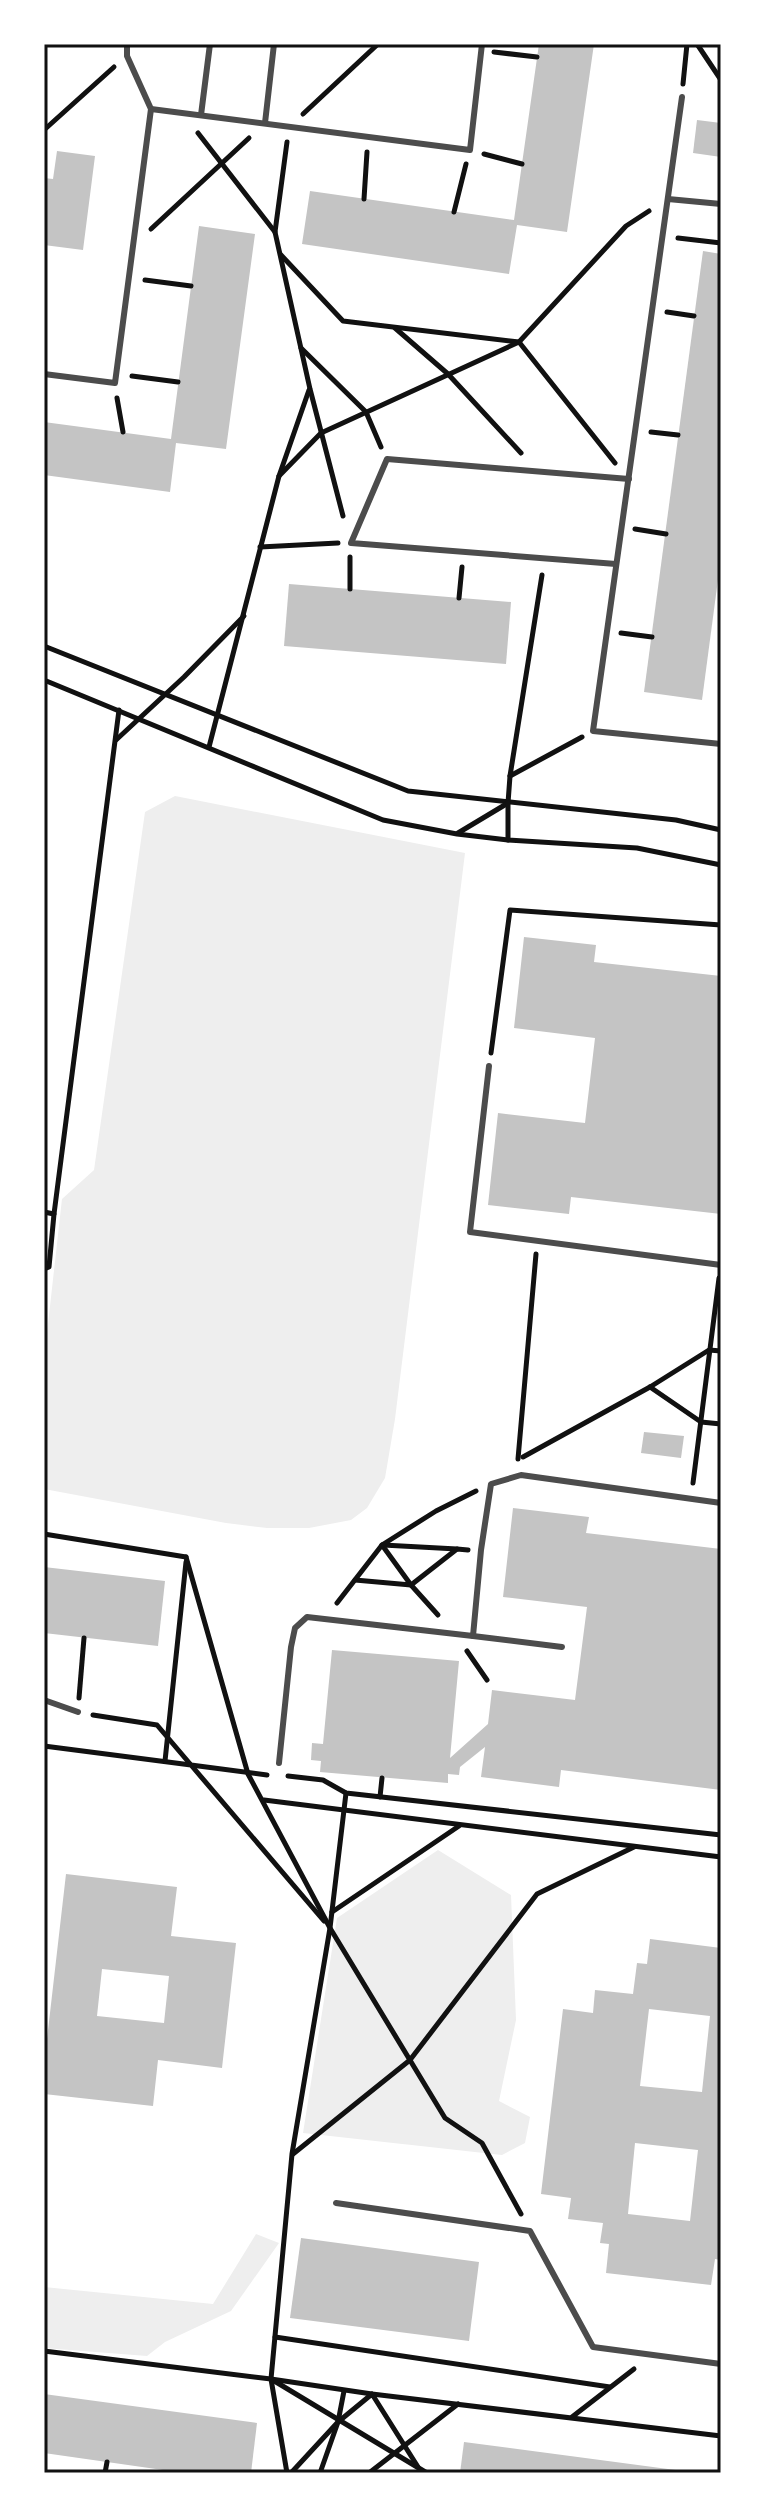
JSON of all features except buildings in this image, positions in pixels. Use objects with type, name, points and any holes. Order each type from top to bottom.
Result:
[{"type":"lane","points":[[44,374],[115,383],[151,109],[127,56],[127,44]]},
{"type":"lane","points":[[201,115],[210,44]]},
{"type":"lane","points":[[265,123],[274,44]]},
{"type":"lane","points":[[151,109],[470,150],[482,47]]},
{"type":"lane","points":[[682,97],[593,731],[721,744]]},
{"type":"lane","points":[[668,199],[721,204]]},
{"type":"lane","points":[[616,564],[351,543],[387,459],[629,479]]},
{"type":"lane","points":[[489,1066],[470,1232],[721,1265]]},
{"type":"lane","points":[[473,1636],[491,1484],[521,1475],[721,1503]]},
{"type":"lane","points":[[279,1763],[295,1628],[307,1617],[562,1647]]},
{"type":"lane","points":[[44,1700],[78,1712]]},
{"type":"lane","points":[[336,2203],[530,2231],[593,2347],[721,2364]]},
{"type":"path","points":[[682,97],[687,44]]},
{"type":"path","points":[[697,44],[721,80]]},
{"type":"path","points":[[482,47],[537,57]]},
{"type":"path","points":[[44,130],[127,56]]},
{"type":"path","points":[[183,113],[275,232],[310,389],[351,543],[350,589]]},
{"type":"path","points":[[133,245],[265,123]]},
{"type":"path","points":[[364,199],[368,137]]},
{"type":"path","points":[[454,212],[470,150],[522,164]]},
{"type":"path","points":[[279,476],[321,433],[519,342],[626,226],[668,199]]},
{"type":"path","points":[[663,237],[721,243]]},
{"type":"path","points":[[280,253],[343,321],[519,342],[629,479]]},
{"type":"path","points":[[128,278],[191,286]]},
{"type":"path","points":[[652,310],[694,316]]},
{"type":"path","points":[[394,327],[448,374],[538,472]]},
{"type":"path","points":[[301,348],[366,412],[387,459]]},
{"type":"path","points":[[116,374],[178,382]]},
{"type":"path","points":[[115,383],[123,432]]},
{"type":"path","points":[[209,747],[279,476],[310,389]]},
{"type":"path","points":[[636,430],[678,435]]},
{"type":"path","points":[[621,528],[666,534]]},
{"type":"path","points":[[260,547],[351,543]]},
{"type":"path","points":[[459,598],[463,552]]},
{"type":"path","points":[[508,840],[510,776],[544,558]]},
{"type":"path","points":[[115,740],[141,719],[244,615]]},
{"type":"path","points":[[607,631],[652,637]]},
{"type":"path","points":[[44,646],[408,791],[676,820],[721,830]]},
{"type":"path","points":[[44,680],[383,820],[508,840],[637,848],[721,865]]},
{"type":"path","points":[[44,1269],[49,1267],[119,710]]},
{"type":"path","points":[[510,776],[570,744]]},
{"type":"path","points":[[457,834],[508,803]]},
{"type":"path","points":[[489,1066],[510,910],[721,925]]},
{"type":"path","points":[[44,1212],[54,1214]]},
{"type":"path","points":[[518,1460],[537,1241]]},
{"type":"path","points":[[691,1500],[721,1265]]},
{"type":"path","points":[[325,1620],[382,1545],[436,1511],[491,1484],[518,1460],[650,1387],[709,1350],[721,1351]]},
{"type":"path","points":[[650,1387],[701,1422],[721,1424]]},
{"type":"path","points":[[44,1534],[186,1557]]},
{"type":"path","points":[[382,1545],[481,1550]]},
{"type":"path","points":[[355,1580],[411,1585],[457,1549]]},
{"type":"path","points":[[165,1761],[186,1557]]},
{"type":"path","points":[[186,1557],[248,1774],[330,1928],[445,2118],[482,2143],[530,2231]]},
{"type":"path","points":[[84,1638],[78,1712],[157,1725],[330,1928]]},
{"type":"path","points":[[44,1746],[248,1774]]},
{"type":"path","points":[[279,1763],[288,1776],[323,1780],[346,1793],[721,1835]]},
{"type":"path","points":[[380,1797],[382,1778]]},
{"type":"path","points":[[289,2473],[271,2379],[292,2154],[330,1928],[346,1793]]},
{"type":"path","points":[[263,1800],[721,1857]]},
{"type":"path","points":[[331,1913],[460,1825]]},
{"type":"path","points":[[292,2154],[410,2060],[537,1894],[634,1847]]},
{"type":"path","points":[[275,2337],[610,2387]]},
{"type":"path","points":[[44,2351],[721,2436]]},
{"type":"path","points":[[571,2418],[654,2355]]},
{"type":"path","points":[[271,2379],[427,2473]]},
{"type":"path","points":[[320,2473],[338,2422],[344,2391]]},
{"type":"path","points":[[289,2473],[338,2422],[372,2394]]},
{"type":"path","points":[[372,2394],[419,2469]]},
{"type":"path","points":[[369,2473],[459,2404]]},
{"type":"path","points":[[105,2473],[107,2462]]},
{"type":"shaded area","points":[[175,796],[465,853],[395,1419],[385,1478],[367,1508],[351,1520],[309,1528],[267,1528],[44,1489],[44,1360],[62,1199],[94,1170],[145,812]]},
{"type":"shaded area","points":[[438,1850],[511,1895],[516,2020],[499,2101],[530,2117],[525,2143],[502,2155],[303,2133],[337,1918]]},
{"type":"shaded area","points":[[256,2234],[279,2243],[231,2311],[165,2342],[147,2356],[44,2348],[44,2287],[213,2304]]}]
